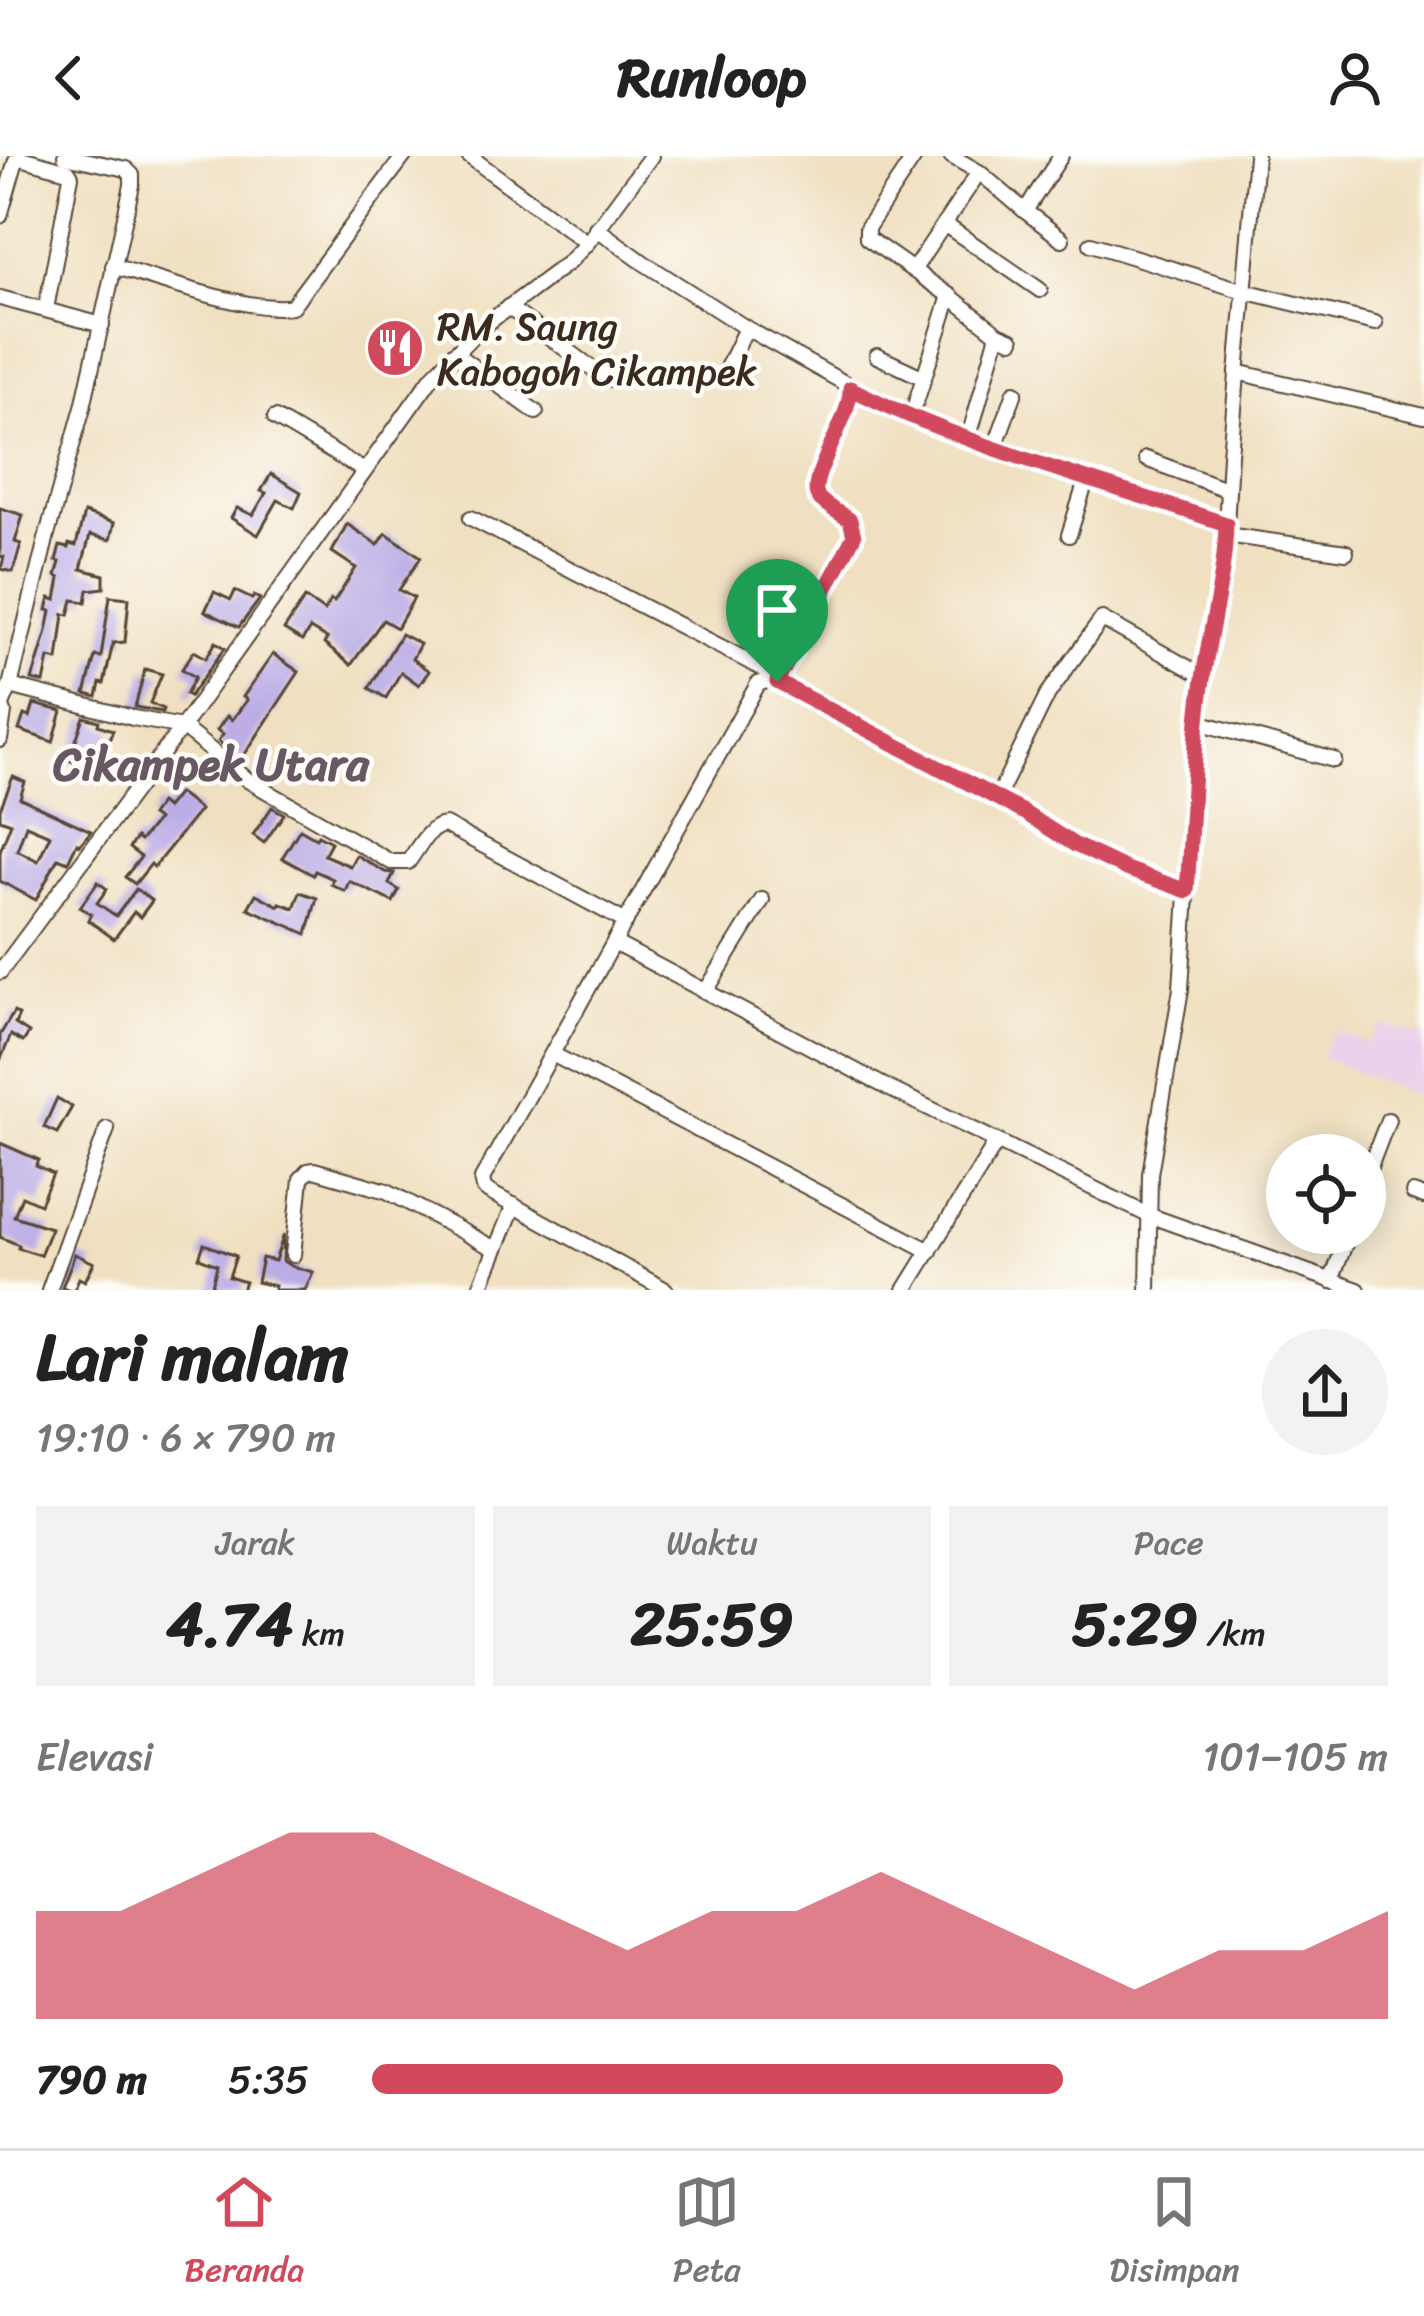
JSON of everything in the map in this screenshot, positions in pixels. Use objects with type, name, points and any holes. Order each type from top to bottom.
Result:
[{"type":"street","points":[[65,156],[127,169],[132,175]]},
{"type":"street","points":[[0,740],[1,704],[10,686],[102,325],[138,156]]},
{"type":"street","points":[[113,266],[191,290],[274,308],[292,306],[404,156]]},
{"type":"street","points":[[469,156],[587,242]]},
{"type":"street","points":[[0,972],[182,728],[417,396],[454,353],[569,262],[650,156]]},
{"type":"street","points":[[915,156],[865,232],[1005,337],[972,426]]},
{"type":"street","points":[[951,156],[979,172],[1062,238]]},
{"type":"street","points":[[1025,211],[1061,156]]},
{"type":"street","points":[[1148,1290],[1153,1155],[1181,989],[1198,722],[1223,581],[1256,156]]},
{"type":"street","points":[[0,216],[16,160],[68,171],[46,309]]},
{"type":"street","points":[[914,269],[979,172]]},
{"type":"street","points":[[944,224],[1040,290]]},
{"type":"street","points":[[596,228],[746,328],[893,410],[1226,530],[1346,552]]},
{"type":"street","points":[[1090,244],[1244,291],[1375,323]]},
{"type":"street","points":[[916,402],[950,296]]},
{"type":"street","points":[[0,298],[102,325]]},
{"type":"street","points":[[508,307],[607,379]]},
{"type":"street","points":[[723,376],[746,328]]},
{"type":"street","points":[[454,353],[536,412]]},
{"type":"street","points":[[878,356],[924,378]]},
{"type":"street","points":[[1237,372],[1424,416]]},
{"type":"street","points":[[778,680],[854,536],[850,520],[820,500],[815,490],[848,412],[850,388]]},
{"type":"street","points":[[995,447],[1015,392]]},
{"type":"street","points":[[275,418],[363,470]]},
{"type":"street","points":[[1146,459],[1228,490]]},
{"type":"street","points":[[1070,535],[1087,478]]},
{"type":"street","points":[[471,518],[1098,856],[1187,891]]},
{"type":"street","points":[[997,798],[1048,694],[1102,619],[1203,676]]},
{"type":"street","points":[[666,1290],[484,1188],[483,1174],[758,684],[778,680]]},
{"type":"street","points":[[10,686],[182,728],[262,789],[391,862],[408,862],[432,830],[445,825],[626,922]]},
{"type":"street","points":[[1198,722],[1334,760]]},
{"type":"street","points":[[706,991],[762,900]]},
{"type":"street","points":[[614,944],[996,1143],[1148,1215],[1358,1290]]},
{"type":"street","points":[[551,1054],[930,1251]]},
{"type":"street","points":[[1383,1134],[1388,1120]]},
{"type":"street","points":[[49,1290],[107,1129]]},
{"type":"street","points":[[905,1290],[996,1143]]},
{"type":"street","points":[[293,1255],[301,1179],[314,1170],[387,1191],[495,1249]]},
{"type":"street","points":[[479,1290],[514,1205]]},
{"type":"street","points":[[1330,1281],[1341,1254]]},
{"type":"shaded area","points":[[1380,1024],[1424,1036],[1424,1099],[1321,1058],[1333,1031],[1370,1043]]},
{"type":"building","points":[[271,474],[301,492],[294,508],[278,500],[258,535],[231,518],[237,508],[253,515]]},
{"type":"building","points":[[0,508],[23,515],[13,572],[1,569]]},
{"type":"building","points":[[84,513],[114,523],[110,540],[90,535],[81,569],[104,575],[104,588],[88,590],[86,602],[73,600],[69,615],[64,614],[58,660],[49,658],[44,683],[32,680],[47,631],[50,598],[56,600],[60,546],[76,546]]},
{"type":"building","points":[[347,524],[378,545],[386,533],[421,557],[399,590],[414,598],[397,628],[383,620],[351,665],[324,644],[327,639],[310,629],[302,641],[284,630],[305,598],[324,611],[356,568],[332,552]]},
{"type":"building","points":[[235,591],[260,599],[239,627],[205,611],[214,592],[231,600]]},
{"type":"building","points":[[110,596],[129,598],[125,642],[113,643],[97,697],[85,694],[95,656],[101,657]]},
{"type":"building","points":[[401,634],[420,644],[412,659],[429,671],[419,685],[401,672],[386,698],[369,688]]},
{"type":"building","points":[[216,642],[225,648],[190,696],[186,694],[195,677],[182,669],[194,651],[206,658]]},
{"type":"building","points":[[273,654],[299,672],[241,760],[218,741],[223,734],[217,730],[247,700],[243,697]]},
{"type":"building","points":[[145,669],[162,674],[150,703],[162,712],[135,707]]},
{"type":"building","points":[[34,704],[62,711],[53,742],[19,730]]},
{"type":"building","points":[[84,717],[113,730],[101,762],[114,767],[110,779],[69,760]]},
{"type":"building","points":[[13,777],[25,782],[20,798],[91,831],[77,843],[68,862],[58,858],[36,900],[0,881],[0,851],[11,823],[0,819]],"holes":[[[26,825],[50,835],[38,861],[17,850]]]},
{"type":"building","points":[[178,793],[200,810],[135,884],[125,877],[141,857],[129,848],[157,820],[151,816],[160,803],[166,808]]},
{"type":"building","points":[[272,807],[284,814],[264,843],[253,835]]},
{"type":"building","points":[[300,829],[331,842],[324,855],[350,866],[356,855],[394,873],[389,884],[399,890],[393,902],[349,881],[345,891],[331,884],[333,879],[315,871],[313,875],[282,858]]},
{"type":"building","points":[[98,882],[107,889],[97,903],[116,916],[136,889],[152,901],[140,917],[134,912],[114,939],[88,920],[91,914],[80,907]]},
{"type":"building","points":[[300,892],[317,898],[307,934],[248,908],[256,894],[294,908]]},
{"type":"building","points":[[14,1012],[19,1015],[15,1024],[29,1033],[23,1042],[11,1035],[0,1061],[0,1035]]},
{"type":"building","points":[[57,1098],[72,1107],[57,1133],[44,1127]]},
{"type":"building","points":[[0,1143],[39,1160],[36,1166],[53,1174],[40,1204],[22,1196],[14,1216],[51,1228],[40,1255],[0,1237]]},
{"type":"building","points":[[284,1234],[283,1261],[313,1272],[305,1290],[274,1290],[275,1286],[257,1282],[262,1258],[275,1261]]},
{"type":"building","points":[[204,1244],[236,1256],[229,1277],[245,1282],[242,1290],[211,1290],[217,1265],[199,1258]]},
{"type":"building","points":[[75,1254],[94,1263],[85,1281],[79,1278],[70,1290],[62,1287]]},
{"type":"place","name":"RM. Saung Kabogoh Cikampek","points":[[395,348]]},
{"type":"district","name":"Cikampek Utara","points":[[211,764]]},
{"type":"route","points":[[850,388],[893,410],[995,447],[1226,524],[1223,581],[1198,722],[1187,891],[1075,845],[1038,820],[777,682],[854,536],[850,520],[820,500],[815,490],[848,412],[850,388]]}]
